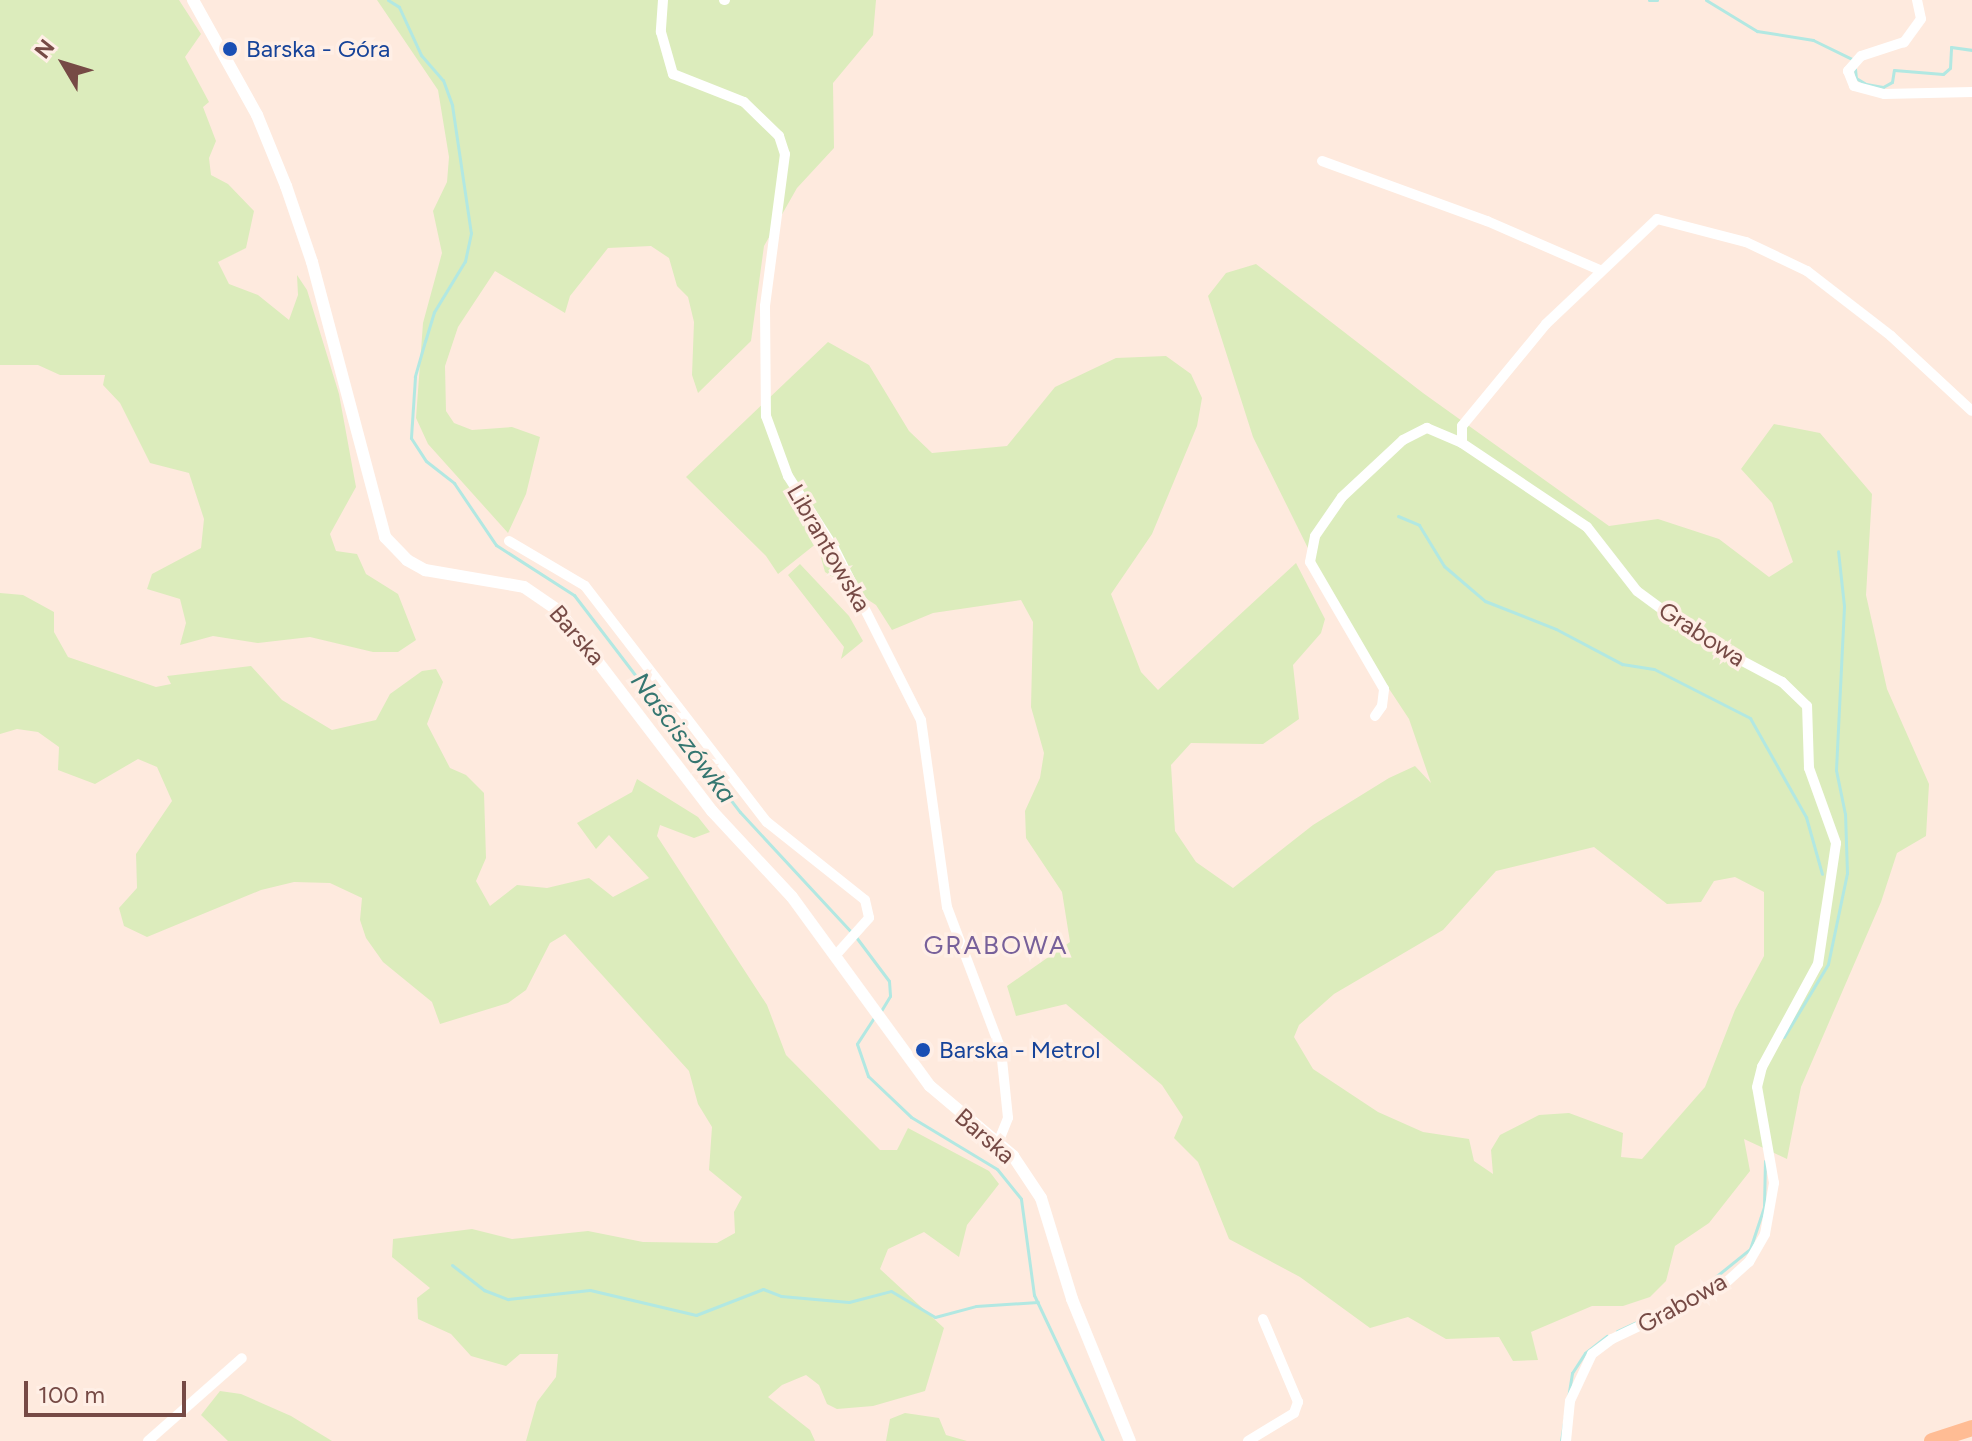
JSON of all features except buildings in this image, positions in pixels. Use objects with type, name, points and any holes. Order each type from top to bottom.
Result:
[{"type":"main road","points":[[1932,1441],[1972,1428]]},
{"type":"street","name":"Barska","points":[[193,0],[257,115],[286,186],[312,262],[385,537],[407,560],[425,570],[524,587],[559,611],[712,811],[781,883],[930,1086],[998,1143],[1041,1198],[1080,1322],[1130,1441]]},
{"type":"street","name":"Librantowska","points":[[663,0],[661,32],[673,74],[744,102],[779,136],[785,154],[765,306],[766,416],[788,476],[834,548],[921,720],[947,907],[1001,1050],[1008,1118],[998,1143]]},
{"type":"street","points":[[1917,0],[1921,19],[1904,42],[1861,56],[1848,71],[1854,86],[1884,94],[1972,92]]},
{"type":"street","points":[[1322,161],[1487,221],[1602,271]]},
{"type":"street","points":[[1375,716],[1382,706],[1384,689],[1310,562],[1315,536],[1342,497],[1403,440],[1427,428],[1462,443],[1462,426],[1546,324],[1657,219],[1746,242],[1807,271],[1891,336],[1972,411]]},
{"type":"street","name":"Grabowa","points":[[1462,443],[1587,527],[1637,591],[1705,641],[1782,682],[1807,706],[1809,768],[1836,843],[1818,964],[1762,1067],[1757,1087],[1774,1183],[1765,1234],[1749,1262],[1721,1287],[1612,1339],[1592,1354],[1570,1401],[1566,1441]]},
{"type":"street","points":[[509,541],[585,586],[767,822],[865,900],[869,918],[835,956]]},
{"type":"street","points":[[1248,1441],[1294,1413],[1298,1402],[1263,1319]]},
{"type":"street","points":[[148,1441],[242,1358]]},
{"type":"green space","points":[[0,0],[179,0],[201,34],[185,57],[209,102],[203,107],[216,141],[209,158],[211,175],[228,184],[254,211],[246,248],[218,262],[229,284],[258,295],[289,320],[298,295],[297,275],[307,290],[339,394],[356,487],[330,534],[336,551],[357,554],[366,574],[398,594],[416,640],[398,652],[373,652],[310,637],[258,643],[213,636],[180,645],[186,623],[180,599],[147,589],[152,574],[201,548],[204,519],[189,473],[150,463],[120,403],[103,385],[105,375],[60,375],[38,365],[0,365]]},
{"type":"green space","points":[[377,0],[876,0],[873,35],[833,83],[834,148],[797,188],[764,246],[751,341],[698,393],[692,375],[694,322],[688,297],[677,286],[669,258],[651,246],[608,248],[570,296],[565,313],[495,271],[458,327],[445,366],[446,411],[454,423],[472,430],[512,427],[540,437],[526,494],[508,533],[428,444],[416,418],[423,323],[442,253],[433,211],[447,182],[449,157],[438,90]]},
{"type":"green space","points":[[1256,264],[1423,393],[1609,526],[1658,519],[1719,539],[1769,577],[1793,562],[1772,503],[1741,469],[1774,424],[1820,433],[1872,494],[1866,595],[1887,689],[1929,784],[1926,836],[1897,853],[1881,902],[1801,1087],[1787,1159],[1744,1139],[1750,1171],[1709,1223],[1675,1246],[1666,1281],[1650,1297],[1623,1306],[1592,1306],[1531,1332],[1538,1360],[1513,1361],[1499,1337],[1446,1339],[1408,1317],[1370,1328],[1300,1277],[1229,1239],[1198,1162],[1174,1138],[1183,1117],[1162,1085],[1066,1004],[1016,1016],[1007,986],[1070,942],[1062,892],[1026,838],[1025,811],[1040,778],[1044,753],[1031,707],[1033,622],[1021,600],[933,613],[892,630],[876,605],[825,572],[817,543],[778,574],[766,556],[686,477],[828,342],[869,365],[909,431],[932,453],[1007,446],[1055,387],[1116,358],[1166,356],[1191,374],[1202,398],[1197,426],[1152,534],[1111,594],[1141,672],[1158,690],[1296,563],[1325,619],[1321,633],[1293,665],[1299,719],[1263,744],[1191,743],[1171,765],[1175,831],[1196,862],[1233,888],[1313,825],[1389,778],[1415,766],[1431,783],[1409,719],[1343,619],[1253,437],[1208,296],[1226,273]],"holes":[[[1594,847],[1667,904],[1701,902],[1714,881],[1735,877],[1764,892],[1764,956],[1735,1010],[1705,1087],[1642,1159],[1621,1157],[1623,1133],[1569,1113],[1539,1115],[1500,1135],[1491,1150],[1493,1174],[1474,1161],[1469,1139],[1423,1132],[1378,1112],[1313,1069],[1294,1037],[1299,1025],[1334,994],[1443,930],[1496,871]]]},
{"type":"green space","points":[[800,564],[849,616],[863,641],[841,659],[844,647],[788,575]]},
{"type":"green space","points":[[0,593],[23,595],[54,612],[54,632],[68,657],[156,687],[171,684],[167,676],[251,666],[282,700],[332,730],[376,720],[390,694],[422,671],[436,669],[443,682],[427,724],[450,768],[466,775],[484,793],[486,858],[476,881],[490,906],[517,885],[547,888],[589,878],[613,897],[649,878],[609,835],[596,849],[577,823],[632,792],[637,779],[698,817],[710,832],[694,838],[660,825],[657,836],[767,1005],[786,1055],[880,1150],[897,1150],[908,1128],[989,1171],[999,1184],[967,1225],[959,1257],[924,1232],[888,1249],[880,1269],[944,1328],[925,1391],[873,1406],[837,1409],[827,1404],[819,1385],[806,1375],[782,1385],[768,1397],[810,1430],[815,1441],[526,1441],[537,1402],[556,1377],[558,1354],[520,1354],[506,1366],[471,1356],[451,1334],[418,1319],[417,1298],[430,1288],[392,1257],[393,1239],[472,1229],[512,1239],[588,1231],[643,1242],[717,1243],[735,1233],[734,1212],[742,1197],[709,1170],[712,1127],[698,1104],[689,1071],[565,934],[550,943],[526,990],[508,1003],[440,1024],[432,1002],[383,962],[366,938],[360,920],[362,898],[330,883],[294,882],[261,890],[147,937],[124,926],[119,908],[137,888],[136,854],[172,801],[157,767],[138,759],[95,784],[58,770],[59,747],[38,732],[17,729],[0,734]]},
{"type":"green space","points":[[220,1391],[241,1394],[291,1416],[332,1441],[228,1441],[201,1415]]},
{"type":"green space","points":[[905,1413],[939,1418],[946,1435],[967,1441],[886,1441],[890,1419]]},
{"type":"waterway","name":"Naściszówka","points":[[388,0],[399,7],[421,55],[443,80],[452,105],[471,233],[465,261],[434,312],[425,341],[415,377],[411,438],[426,461],[454,483],[496,545],[574,595],[740,812],[851,932]]},
{"type":"waterway","points":[[1649,0],[1657,0]]},
{"type":"waterway","points":[[1706,0],[1757,31],[1813,40],[1852,59]]},
{"type":"waterway","points":[[1855,69],[1856,78],[1866,84],[1883,87],[1892,82],[1894,70],[1943,74],[1950,68],[1951,47],[1972,50]]},
{"type":"waterway","points":[[1398,516],[1419,525],[1444,566],[1485,601],[1556,629],[1622,664],[1654,669],[1750,718],[1806,817],[1822,874]]},
{"type":"waterway","points":[[1784,1037],[1828,964],[1847,873],[1845,814],[1836,770],[1844,606],[1838,551]]},
{"type":"waterway","name":"Naściszówka","points":[[856,937],[889,981],[890,996],[881,1011]]},
{"type":"waterway","name":"Naściszówka","points":[[875,1016],[857,1044],[868,1076],[911,1117],[997,1169],[1021,1199],[1034,1295],[1103,1441]]},
{"type":"waterway","points":[[1693,1295],[1750,1249],[1764,1207],[1765,1161]]},
{"type":"waterway","points":[[452,1265],[484,1290],[508,1299],[590,1290],[696,1315],[763,1289],[781,1296],[849,1302],[891,1291],[935,1317],[976,1306],[1038,1302]]},
{"type":"waterway","points":[[1617,1331],[1643,1319]]},
{"type":"waterway","points":[[1561,1441],[1572,1373],[1585,1353],[1607,1336]]},
{"type":"place","name":"Barska - Góra","points":[[230,49]]},
{"type":"place","name":"Barska - Metrol","points":[[923,1050]]},
{"type":"district","name":"GRABOWA","points":[[996,946]]}]
